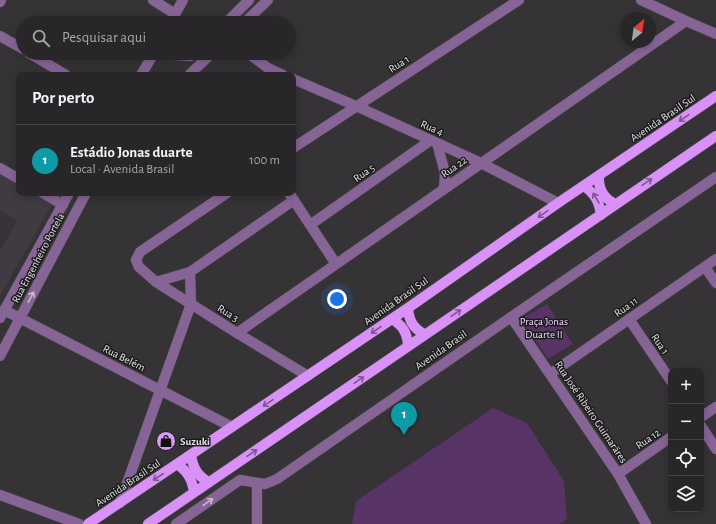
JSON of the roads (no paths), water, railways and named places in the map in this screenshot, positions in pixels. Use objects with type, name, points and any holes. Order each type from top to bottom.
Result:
[{"type":"main road","name":"Avenida Brasil Sul","points":[[88,524],[392,319],[716,96]]},
{"type":"main road","points":[[148,524],[424,334],[716,136]]},
{"type":"main road","points":[[599,176],[600,190],[608,200],[615,204]]},
{"type":"main road","points":[[584,186],[597,198],[601,215]]},
{"type":"main road","points":[[408,308],[408,316],[412,324],[417,330],[424,334]]},
{"type":"main road","points":[[392,319],[399,323],[404,329],[408,337],[408,345]]},
{"type":"main road","points":[[191,455],[196,471],[208,482]]},
{"type":"main road","points":[[177,464],[190,476],[194,492]]},
{"type":"street","points":[[153,0],[175,14],[183,0]]},
{"type":"street","points":[[233,16],[249,0]]},
{"type":"street","points":[[251,16],[268,0]]},
{"type":"street","name":"Rua 1","points":[[296,146],[519,0]]},
{"type":"street","points":[[641,0],[658,3],[686,21],[716,34]]},
{"type":"street","name":"Rua 22","points":[[237,333],[686,21]]},
{"type":"street","points":[[0,36],[16,46]]},
{"type":"street","points":[[41,60],[61,72]]},
{"type":"street","points":[[143,72],[150,60]]},
{"type":"street","points":[[192,72],[205,60]]},
{"type":"street","points":[[257,60],[277,72]]},
{"type":"street","name":"Rua 4","points":[[296,80],[481,163],[558,204]]},
{"type":"street","points":[[434,142],[445,173],[444,188]]},
{"type":"street","name":"Rua 5","points":[[310,225],[434,142]]},
{"type":"street","points":[[0,168],[16,177]]},
{"type":"street","name":"Avenida Brasil","points":[[240,480],[257,484],[265,484],[277,479],[716,177]]},
{"type":"street","points":[[48,196],[63,205]]},
{"type":"street","name":"Rua Engenheiro Portela","points":[[2,314],[68,196]]},
{"type":"street","name":"Rua Engenheiro Portela","points":[[0,356],[84,196]]},
{"type":"street","name":"Rua 3","points":[[223,196],[140,252],[136,260],[138,267],[156,282],[308,376]]},
{"type":"street","points":[[156,282],[190,272],[292,196],[336,264]]},
{"type":"street","name":"Rua 11","points":[[550,374],[716,259]]},
{"type":"street","points":[[705,267],[716,283]]},
{"type":"street","points":[[120,503],[191,304],[190,272]]},
{"type":"street","name":"Rua Belém","points":[[2,314],[20,318],[232,427]]},
{"type":"street","name":"Rua José Ribeiro Guimarãres","points":[[511,317],[618,474],[646,524]]},
{"type":"street","name":"Rua 1","points":[[630,319],[668,376]]},
{"type":"street","points":[[704,415],[716,407]]},
{"type":"street","points":[[704,431],[716,449]]},
{"type":"street","name":"Rua 12","points":[[618,474],[668,439]]},
{"type":"street","points":[[176,524],[240,480],[234,466]]},
{"type":"street","points":[[257,484],[257,524]]},
{"type":"street","points":[[0,495],[79,524]]},
{"type":"place","name":"Estádio Jonas duarte","points":[[404,435]]},
{"type":"place","name":"Suzuki","points":[[166,441]]},
{"type":"park label","name":"Praça Jonas Duarte II","points":[[544,327]]}]
